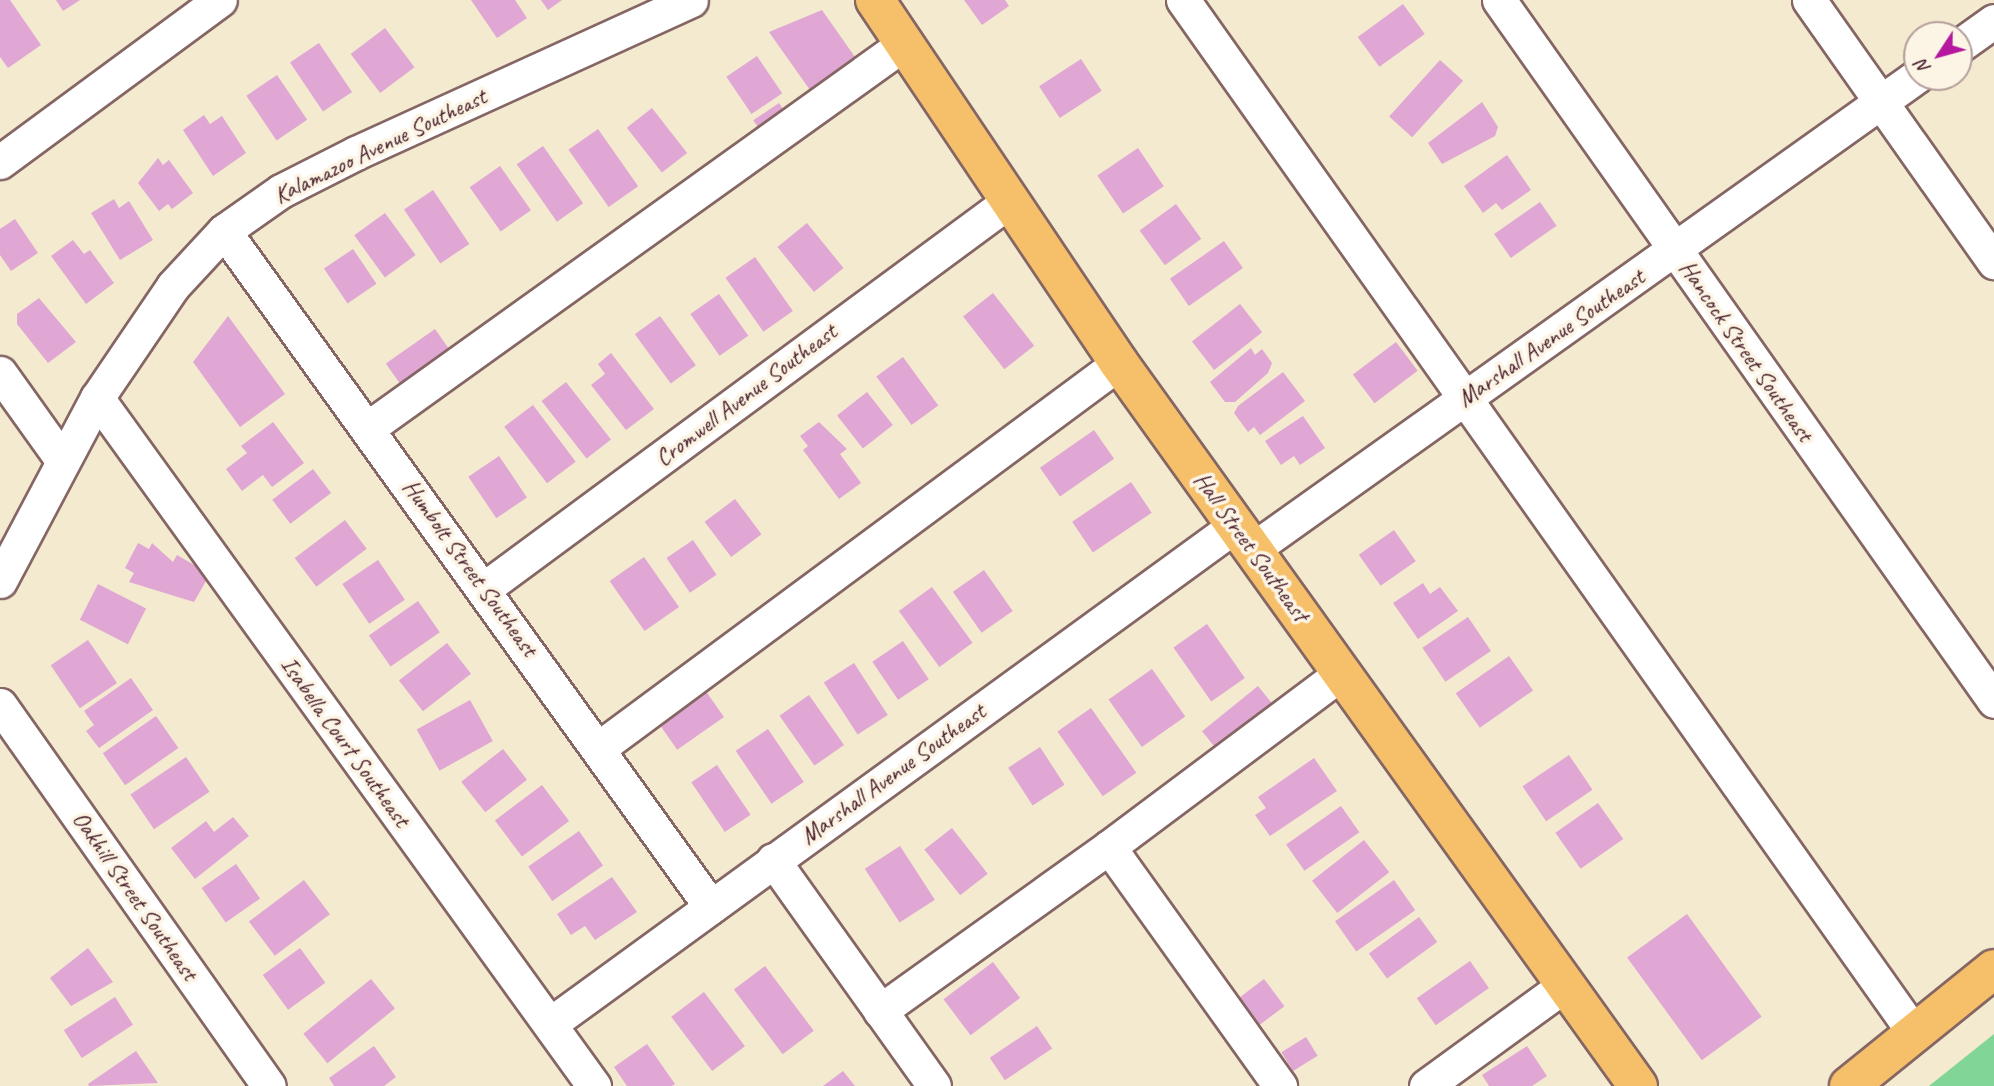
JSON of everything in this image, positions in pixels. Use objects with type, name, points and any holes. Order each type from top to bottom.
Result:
[{"type":"main road","name":"Hall Street Southeast","points":[[876,0],[1008,202],[1119,363],[1638,1086]]},
{"type":"main road","points":[[1849,1086],[1994,968]]},
{"type":"street","points":[[0,162],[220,0]]},
{"type":"street","name":"Kalamazoo Avenue Southeast","points":[[0,582],[60,457],[97,398],[173,286],[224,231],[281,191],[356,153],[691,0]]},
{"type":"street","points":[[1183,0],[1914,1033]]},
{"type":"street","name":"Hancock Street Southeast","points":[[1499,0],[1994,701]]},
{"type":"street","points":[[1809,0],[1994,262]]},
{"type":"street","points":[[1973,36],[1994,21]]},
{"type":"street","points":[[368,428],[905,43]]},
{"type":"street","name":"Marshall Avenue Southeast","points":[[550,1024],[773,860],[1244,537],[1466,398],[1903,86]]},
{"type":"street","name":"Cromwell Avenue Southeast","points":[[485,589],[1008,202]]},
{"type":"street","name":"Humbolt Street Southeast","points":[[224,231],[485,589],[711,907]]},
{"type":"street","points":[[599,748],[1119,363]]},
{"type":"street","points":[[0,373],[60,457]]},
{"type":"street","name":"Isabella Court Southeast","points":[[97,398],[594,1086]]},
{"type":"street","points":[[880,1011],[1109,847],[1342,673]]},
{"type":"street","name":"Oakhill Street Southeast","points":[[0,705],[269,1086]]},
{"type":"street","points":[[1109,847],[1280,1086]]},
{"type":"street","points":[[773,860],[933,1086]]},
{"type":"street","points":[[1426,1086],[1565,985]]},
{"type":"green space","points":[[1994,1034],[1994,1086],[1929,1086]]},
{"type":"building","points":[[0,0],[10,0],[41,45],[8,68],[0,57]]},
{"type":"building","points":[[56,0],[80,0],[63,11]]},
{"type":"building","points":[[471,0],[515,0],[527,18],[497,38]]},
{"type":"building","points":[[541,0],[562,0],[548,10]]},
{"type":"building","points":[[964,0],[1005,0],[1009,6],[982,25]]},
{"type":"building","points":[[1403,4],[1425,34],[1379,67],[1358,37]]},
{"type":"building","points":[[822,10],[862,67],[817,100],[769,32]]},
{"type":"building","points":[[385,28],[414,67],[380,93],[351,54]]},
{"type":"building","points":[[319,43],[352,92],[323,111],[290,63]]},
{"type":"building","points":[[757,56],[782,93],[751,114],[726,77]]},
{"type":"building","points":[[1081,59],[1102,91],[1060,118],[1039,86]]},
{"type":"building","points":[[1440,60],[1463,81],[1412,137],[1389,116]]},
{"type":"building","points":[[277,75],[307,120],[277,140],[246,96]]},
{"type":"building","points":[[1482,102],[1498,127],[1495,136],[1442,164],[1428,143]]},
{"type":"building","points":[[779,103],[791,121],[766,139],[753,120]]},
{"type":"building","points":[[652,108],[687,153],[662,173],[627,128]]},
{"type":"building","points":[[204,115],[210,124],[222,116],[246,153],[213,176],[183,130]]},
{"type":"building","points":[[598,129],[638,186],[609,207],[569,150]]},
{"type":"building","points":[[543,146],[583,203],[557,222],[517,164]]},
{"type":"building","points":[[1138,148],[1164,186],[1123,214],[1097,175]]},
{"type":"building","points":[[1507,155],[1531,190],[1502,210],[1496,203],[1483,213],[1464,186]]},
{"type":"building","points":[[158,158],[163,165],[169,160],[193,193],[172,209],[168,204],[159,211],[138,183]]},
{"type":"building","points":[[500,166],[531,210],[501,231],[470,187]]},
{"type":"building","points":[[433,190],[469,244],[440,263],[404,210]]},
{"type":"building","points":[[114,199],[119,208],[129,201],[153,240],[120,260],[91,213]]},
{"type":"building","points":[[1540,202],[1557,226],[1511,258],[1494,234]]},
{"type":"building","points":[[1176,204],[1201,239],[1165,265],[1140,230]]},
{"type":"building","points":[[385,213],[416,255],[385,277],[354,235]]},
{"type":"building","points":[[15,219],[38,253],[11,271],[0,255],[0,229]]},
{"type":"building","points":[[807,223],[844,268],[814,292],[777,247]]},
{"type":"building","points":[[73,240],[84,254],[90,250],[114,283],[86,304],[51,256]]},
{"type":"building","points":[[1224,241],[1243,268],[1189,306],[1170,279]]},
{"type":"building","points":[[353,249],[376,284],[347,303],[324,269]]},
{"type":"building","points":[[755,257],[793,311],[763,332],[726,278]]},
{"type":"building","points":[[993,293],[1034,346],[1004,369],[963,316]]},
{"type":"building","points":[[719,294],[748,336],[720,356],[690,314]]},
{"type":"building","points":[[39,298],[76,342],[48,363],[17,324],[17,314]]},
{"type":"building","points":[[1240,304],[1262,332],[1214,370],[1192,342]]},
{"type":"building","points":[[228,316],[285,394],[240,427],[193,362]]},
{"type":"building","points":[[660,316],[696,365],[671,384],[635,334]]},
{"type":"building","points":[[435,329],[456,359],[407,394],[386,363]]},
{"type":"building","points":[[1396,342],[1418,371],[1375,403],[1353,374]]},
{"type":"building","points":[[1251,348],[1255,355],[1262,349],[1272,363],[1268,373],[1235,402],[1225,402],[1210,382]]},
{"type":"building","points":[[611,353],[654,409],[626,430],[591,385],[605,374],[598,364]]},
{"type":"building","points":[[903,357],[938,406],[912,425],[876,376]]},
{"type":"building","points":[[1283,372],[1305,401],[1260,435],[1254,427],[1248,432],[1234,413],[1238,406]]},
{"type":"building","points":[[566,382],[611,440],[587,459],[542,401]]},
{"type":"building","points":[[867,392],[893,425],[863,448],[837,415]]},
{"type":"building","points":[[533,405],[576,462],[547,483],[504,427]]},
{"type":"building","points":[[1303,416],[1325,448],[1300,465],[1294,456],[1281,465],[1265,441]]},
{"type":"building","points":[[273,422],[304,463],[272,487],[263,475],[242,491],[226,469],[247,453],[241,446]]},
{"type":"building","points":[[819,422],[847,449],[840,454],[861,483],[839,499],[803,450],[808,446],[800,436]]},
{"type":"building","points":[[1094,430],[1114,459],[1060,497],[1040,468]]},
{"type":"building","points":[[499,456],[527,497],[496,518],[468,477]]},
{"type":"building","points":[[313,469],[331,493],[290,524],[272,500]]},
{"type":"building","points":[[1131,482],[1152,513],[1093,552],[1072,522]]},
{"type":"building","points":[[735,499],[761,534],[731,557],[705,522]]},
{"type":"building","points":[[345,520],[367,549],[316,587],[295,558]]},
{"type":"building","points":[[1394,530],[1416,561],[1381,586],[1359,555]]},
{"type":"building","points":[[693,540],[716,575],[690,593],[666,558]]},
{"type":"building","points":[[138,543],[149,549],[152,543],[173,562],[177,555],[210,574],[194,602],[129,582],[134,573],[125,568]]},
{"type":"building","points":[[644,557],[679,607],[645,631],[610,581]]},
{"type":"building","points":[[378,560],[405,600],[369,624],[342,584]]},
{"type":"building","points":[[984,570],[1013,611],[982,633],[953,592]]},
{"type":"building","points":[[1423,583],[1430,594],[1440,587],[1458,611],[1418,639],[1393,603]]},
{"type":"building","points":[[98,584],[146,609],[128,644],[80,620]]},
{"type":"building","points":[[932,587],[973,643],[939,667],[899,611]]},
{"type":"building","points":[[418,601],[440,632],[391,667],[369,635]]},
{"type":"building","points":[[1468,617],[1491,651],[1445,682],[1422,648]]},
{"type":"building","points":[[1207,624],[1245,678],[1211,702],[1173,648]]},
{"type":"building","points":[[88,640],[117,683],[80,708],[51,665]]},
{"type":"building","points":[[903,641],[929,679],[898,700],[872,662]]},
{"type":"building","points":[[447,643],[471,674],[423,711],[399,681]]},
{"type":"building","points":[[1509,656],[1533,690],[1480,728],[1456,693]]},
{"type":"building","points":[[854,663],[888,715],[858,735],[824,683]]},
{"type":"building","points":[[1152,669],[1185,717],[1142,747],[1109,699]]},
{"type":"building","points":[[131,678],[153,710],[99,748],[86,731],[94,725],[84,711]]},
{"type":"building","points":[[1258,686],[1278,711],[1222,756],[1202,731]]},
{"type":"building","points":[[705,690],[724,717],[677,750],[658,723]]},
{"type":"building","points":[[809,695],[844,745],[814,766],[780,716]]},
{"type":"building","points":[[470,700],[493,741],[439,771],[417,730]]},
{"type":"building","points":[[1091,708],[1136,773],[1103,796],[1057,732]]},
{"type":"building","points":[[156,716],[178,748],[125,785],[103,753]]},
{"type":"building","points":[[768,729],[804,782],[771,804],[736,751]]},
{"type":"building","points":[[1040,747],[1065,785],[1033,805],[1008,768]]},
{"type":"building","points":[[503,749],[527,780],[485,812],[461,782]]},
{"type":"building","points":[[1569,755],[1592,790],[1546,821],[1523,786]]},
{"type":"building","points":[[186,757],[209,792],[154,829],[130,794]]},
{"type":"building","points":[[1314,758],[1337,791],[1270,836],[1255,815],[1266,808],[1258,797]]},
{"type":"building","points":[[717,765],[751,815],[725,832],[691,782]]},
{"type":"building","points":[[542,785],[569,821],[522,856],[495,821]]},
{"type":"building","points":[[1598,803],[1623,839],[1581,869],[1555,833]]},
{"type":"building","points":[[1341,806],[1359,832],[1304,871],[1286,844]]},
{"type":"building","points":[[233,817],[249,836],[195,879],[171,848],[206,821],[214,832]]},
{"type":"building","points":[[952,828],[988,874],[960,895],[924,850]]},
{"type":"building","points":[[579,831],[603,865],[552,901],[528,867]]},
{"type":"building","points":[[1364,840],[1389,872],[1337,913],[1312,881]]},
{"type":"building","points":[[900,846],[935,900],[900,923],[865,869]]},
{"type":"building","points":[[236,864],[260,898],[226,922],[202,888]]},
{"type":"building","points":[[612,877],[637,912],[595,940],[585,926],[571,935],[557,914]]},
{"type":"building","points":[[304,880],[330,914],[275,956],[249,922]]},
{"type":"building","points":[[1394,880],[1415,910],[1356,952],[1335,921]]},
{"type":"building","points":[[1687,914],[1762,1017],[1702,1060],[1627,957]]},
{"type":"building","points":[[1419,917],[1437,942],[1387,979],[1369,953]]},
{"type":"building","points":[[88,948],[113,982],[71,1006],[50,978]]},
{"type":"building","points":[[300,948],[325,983],[288,1010],[263,975]]},
{"type":"building","points":[[1470,961],[1489,988],[1436,1025],[1417,998]]},
{"type":"building","points":[[993,962],[1020,998],[971,1035],[943,999]]},
{"type":"building","points":[[765,966],[814,1031],[783,1054],[734,989]]},
{"type":"building","points":[[371,979],[395,1009],[327,1063],[303,1034]]},
{"type":"building","points":[[1264,979],[1284,1006],[1260,1025],[1239,998]]},
{"type":"building","points":[[704,992],[745,1046],[712,1071],[671,1017]]},
{"type":"building","points":[[115,997],[133,1025],[82,1058],[64,1030]]},
{"type":"building","points":[[1037,1026],[1052,1048],[1005,1080],[990,1058]]},
{"type":"building","points":[[1306,1037],[1318,1056],[1293,1071],[1281,1052]]},
{"type":"building","points":[[647,1044],[675,1084],[672,1086],[627,1086],[614,1067]]},
{"type":"building","points":[[374,1046],[396,1077],[384,1086],[334,1086],[329,1078]]},
{"type":"building","points":[[1527,1046],[1547,1076],[1532,1086],[1489,1086],[1482,1075]]},
{"type":"building","points":[[136,1051],[158,1083],[89,1086],[88,1084]]},
{"type":"building","points":[[843,1071],[855,1086],[823,1086]]}]
